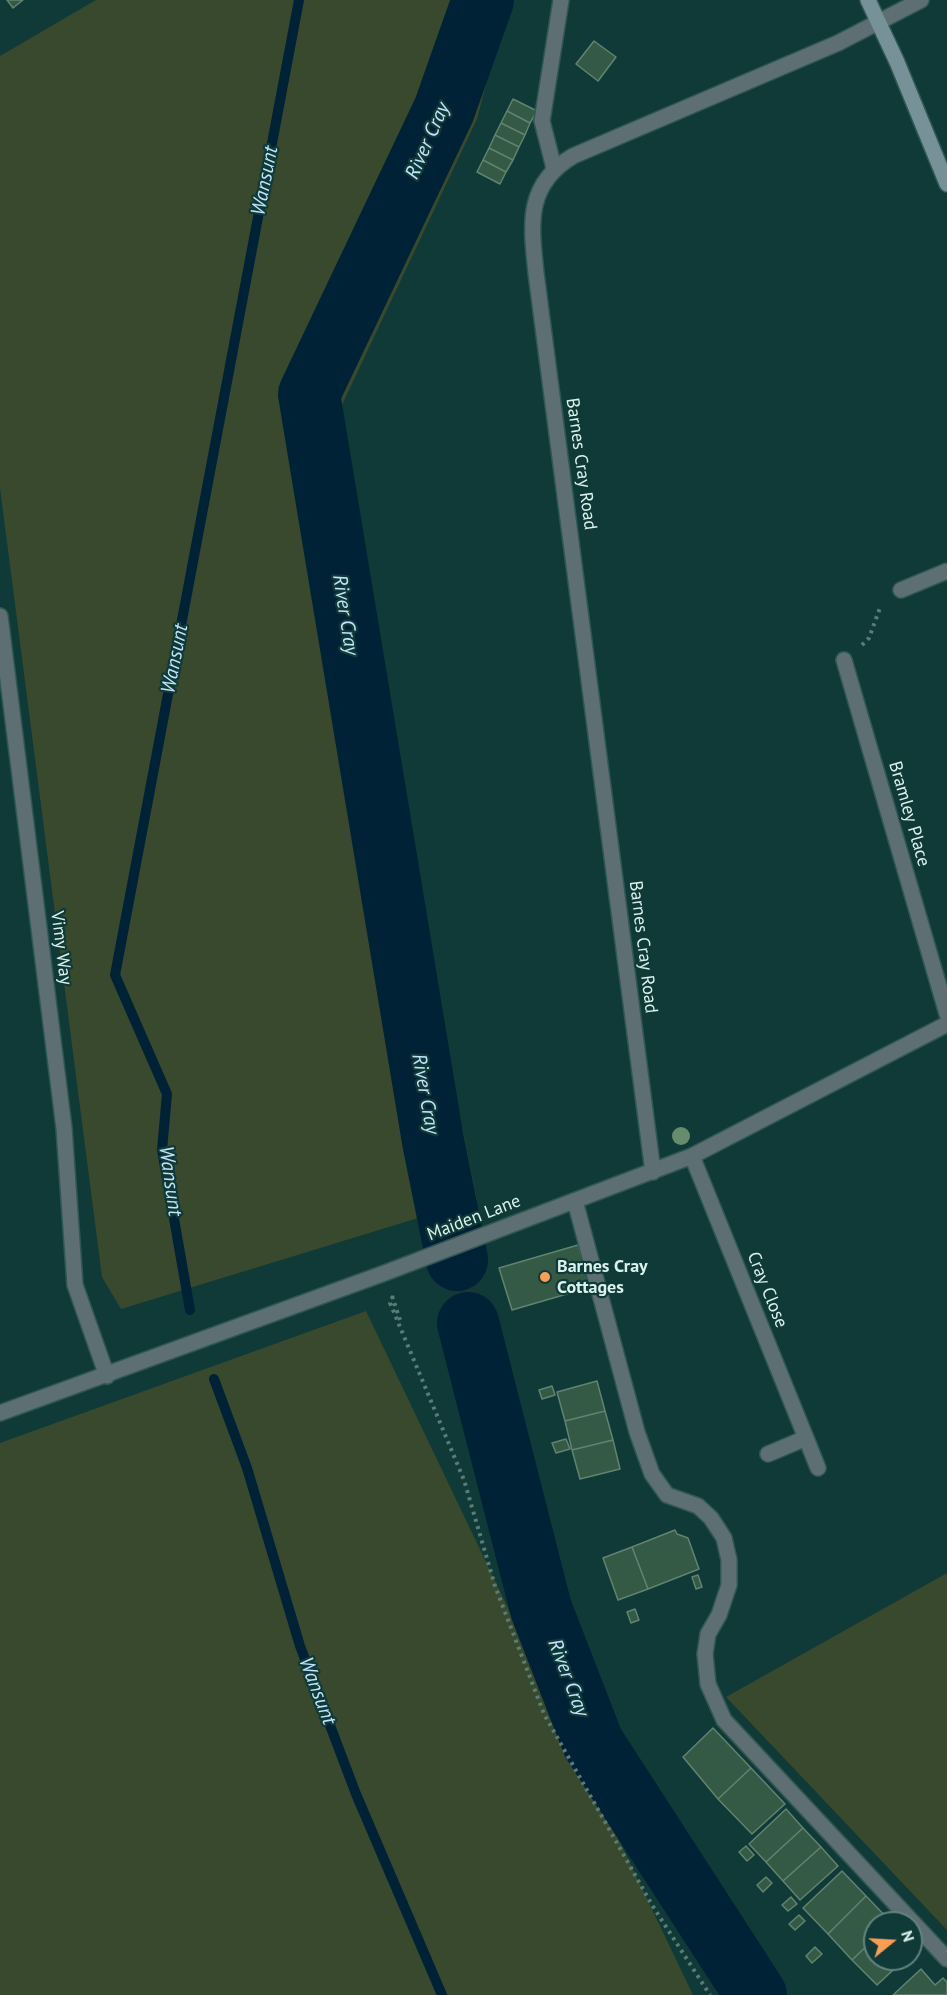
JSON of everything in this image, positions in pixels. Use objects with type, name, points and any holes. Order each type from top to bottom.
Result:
[{"type":"main road","points":[[867,0],[880,22],[947,184]]},
{"type":"street","points":[[554,168],[542,121],[561,0]]},
{"type":"street","name":"Barnes Cray Road","points":[[653,1172],[532,218],[544,181],[554,168],[588,148],[838,43],[921,0]]},
{"type":"street","points":[[901,590],[947,571]]},
{"type":"street","name":"Vimy Way","points":[[0,616],[64,1128],[75,1285],[106,1376]]},
{"type":"street","name":"Bramley Place","points":[[844,660],[947,1014]]},
{"type":"street","name":"Maiden Lane","points":[[0,1413],[382,1274],[692,1156],[947,1024]]},
{"type":"street","name":"Cray Close","points":[[692,1156],[818,1468]]},
{"type":"street","points":[[575,1201],[638,1432],[652,1474],[667,1495],[698,1506],[711,1518],[724,1538],[729,1560],[729,1585],[719,1615],[708,1634],[705,1654],[708,1684],[724,1720],[947,1959]]},
{"type":"street","points":[[768,1454],[806,1438]]},
{"type":"path","points":[[844,660],[869,638],[879,607],[901,590]]},
{"type":"path","points":[[382,1274],[393,1296],[390,1303],[464,1480],[495,1586],[544,1714],[652,1905],[710,1995]]},
{"type":"green space","points":[[96,0],[508,0],[477,119],[323,445],[477,1200],[121,1309],[102,1277],[0,488],[0,56]]},
{"type":"green space","points":[[366,1311],[693,1995],[0,1995],[0,1443]]},
{"type":"green space","points":[[947,1573],[947,1930],[726,1697]]},
{"type":"building","points":[[7,0],[23,0],[13,8]]},
{"type":"building","points":[[594,41],[616,57],[598,81],[576,64]]},
{"type":"building","points":[[513,99],[537,111],[530,123],[507,111]]},
{"type":"building","points":[[507,111],[530,123],[525,135],[501,123]]},
{"type":"building","points":[[501,123],[525,135],[519,147],[495,135]]},
{"type":"building","points":[[495,135],[519,147],[513,160],[489,148]]},
{"type":"building","points":[[489,148],[513,160],[506,172],[483,160]]},
{"type":"building","points":[[483,160],[506,172],[500,184],[477,172]]},
{"type":"building","name":"Barnes Cray Cottages","points":[[578,1245],[591,1287],[512,1310],[499,1268]]},
{"type":"building","points":[[597,1381],[605,1411],[565,1421],[557,1392]]},
{"type":"building","points":[[552,1386],[555,1395],[542,1399],[539,1390]]},
{"type":"building","points":[[605,1411],[613,1440],[572,1450],[565,1421]]},
{"type":"building","points":[[566,1439],[570,1449],[556,1453],[552,1443]]},
{"type":"building","points":[[613,1440],[620,1469],[580,1479],[572,1450]]},
{"type":"building","points":[[675,1530],[677,1534],[688,1538],[699,1569],[648,1589],[632,1547]]},
{"type":"building","points":[[632,1547],[648,1589],[618,1600],[603,1558]]},
{"type":"building","points":[[698,1575],[702,1587],[696,1589],[692,1577]]},
{"type":"building","points":[[635,1609],[639,1620],[631,1623],[627,1612]]},
{"type":"building","points":[[713,1728],[751,1768],[718,1799],[683,1757]]},
{"type":"building","points":[[751,1768],[785,1804],[752,1834],[718,1799]]},
{"type":"building","points":[[786,1809],[803,1828],[766,1862],[749,1844]]},
{"type":"building","points":[[803,1828],[821,1847],[783,1881],[766,1862]]},
{"type":"building","points":[[746,1846],[754,1855],[747,1861],[739,1852]]},
{"type":"building","points":[[821,1847],[838,1866],[800,1900],[783,1881]]},
{"type":"building","points":[[842,1871],[866,1896],[828,1934],[803,1908]]},
{"type":"building","points":[[766,1877],[772,1883],[763,1892],[757,1885]]},
{"type":"building","points":[[866,1896],[880,1911],[863,1911],[863,1949],[852,1960],[828,1934]]},
{"type":"building","points":[[791,1897],[797,1904],[788,1911],[782,1905]]},
{"type":"building","points":[[799,1915],[805,1921],[795,1930],[789,1924]]},
{"type":"building","points":[[815,1947],[822,1954],[812,1963],[806,1956]]},
{"type":"building","points":[[863,1949],[863,1971],[852,1960]]},
{"type":"building","points":[[863,1971],[892,1971],[877,1985]]},
{"type":"building","points":[[919,1971],[923,1971],[935,1985],[943,1978],[947,1982],[947,1995],[893,1995]]},
{"type":"waterway","name":"Wansunt","points":[[190,1310],[162,1150],[167,1094],[115,975],[299,0]]},
{"type":"waterway","name":"River Cray","points":[[457,1260],[433,1141],[309,394],[444,110],[483,0]]},
{"type":"waterway","name":"River Cray","points":[[468,1323],[541,1609],[593,1743],[756,1995]]},
{"type":"waterway","name":"Wansunt","points":[[214,1379],[247,1468],[300,1646],[356,1794],[442,1995]]},
{"type":"place","name":"Barnes Cray Cottages","points":[[545,1277]]}]
